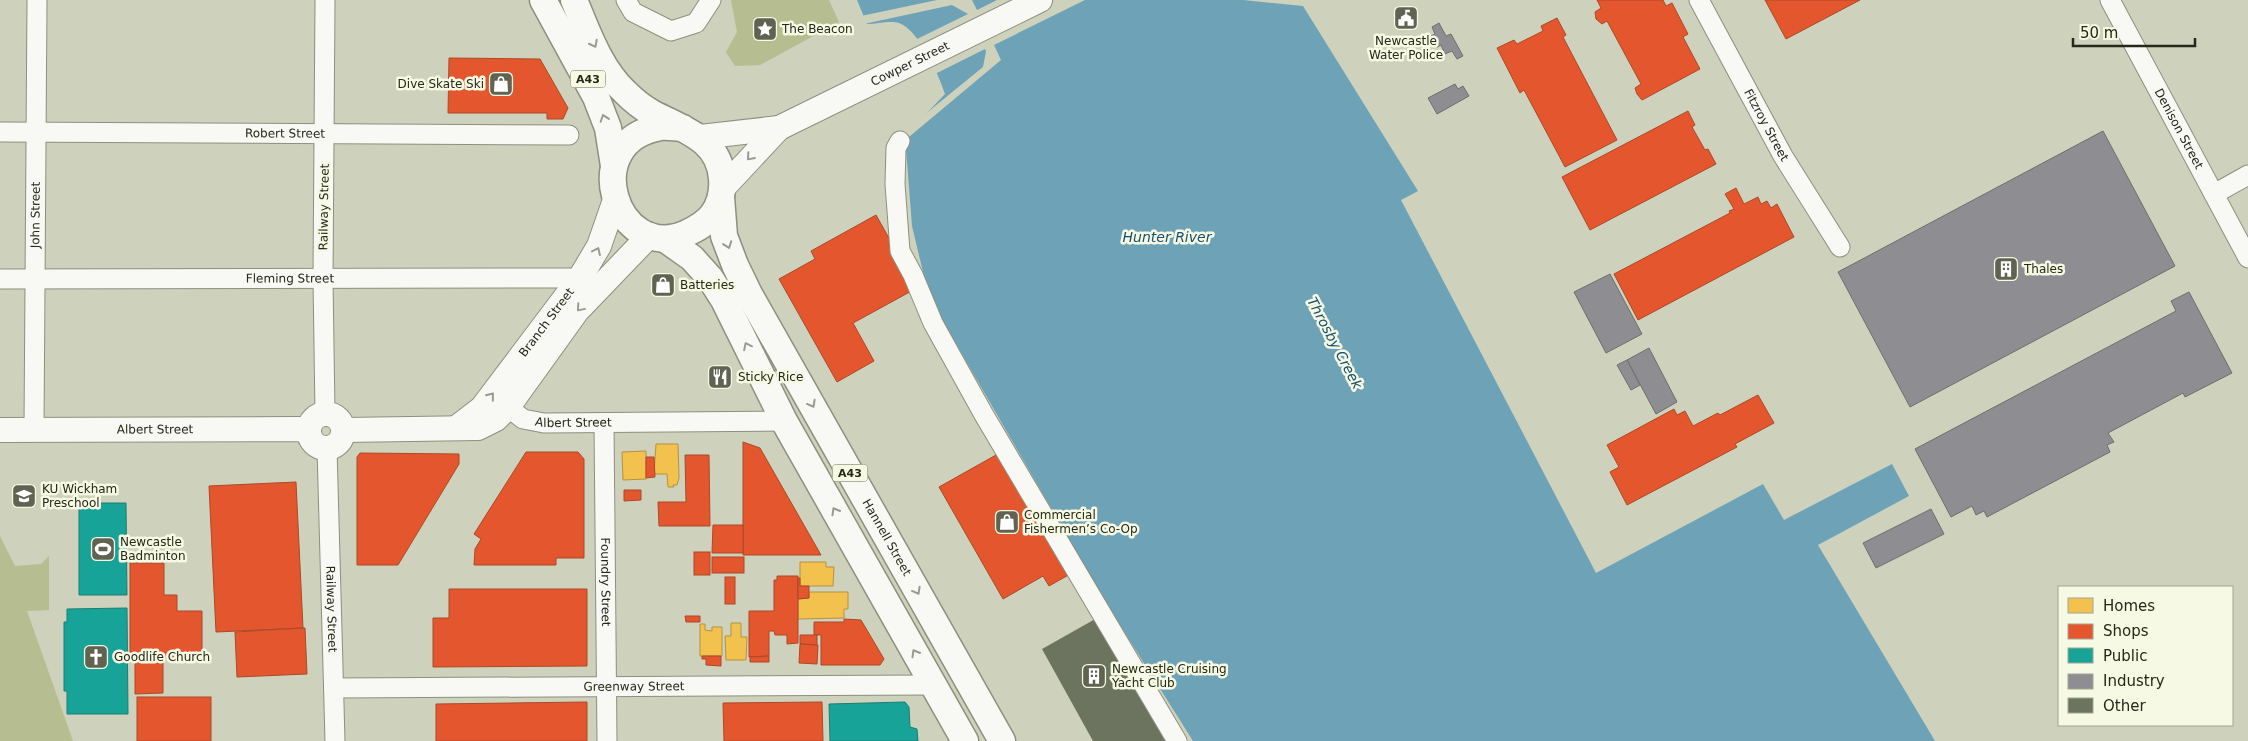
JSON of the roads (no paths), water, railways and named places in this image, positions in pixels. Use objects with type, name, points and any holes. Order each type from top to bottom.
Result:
[{"type":"highway","name":"A43","points":[[543,0],[596,97],[608,128],[614,166],[612,183],[614,200],[623,215],[635,227],[658,237],[692,258],[710,278],[724,300],[784,421],[965,741]]},
{"type":"highway","name":"A43","points":[[574,0],[604,65],[624,91],[650,112],[692,133],[714,151],[722,169],[722,193]]},
{"type":"highway","name":"A43","points":[[614,166],[624,147],[641,133],[662,127],[692,133]]},
{"type":"highway","points":[[658,237],[680,236],[698,228],[712,215],[722,193]]},
{"type":"highway","name":"Hannell Street","points":[[722,193],[724,236],[749,294],[1002,741]]},
{"type":"main road","name":"Cowper Street","points":[[722,193],[779,128],[1040,0]]},
{"type":"main road","name":"Cowper Street","points":[[692,133],[779,128]]},
{"type":"main road","name":"Branch Street","points":[[455,429],[482,408],[580,278],[599,246],[614,200]]},
{"type":"main road","name":"Branch Street","points":[[508,407],[578,311],[658,237]]},
{"type":"main road","points":[[344,430],[478,428],[496,419],[508,407]]},
{"type":"main road","points":[[325,414],[336,417],[344,430],[341,441],[327,448],[316,445],[309,431],[312,421],[325,414]]},
{"type":"main road","name":"Albert Street","points":[[0,430],[299,429],[309,431]]},
{"type":"street","name":"John Street","points":[[34,429],[37,0]]},
{"type":"street","name":"Railway Street","points":[[325,0],[323,279],[325,414]]},
{"type":"street","points":[[626,0],[633,12],[671,31],[696,23],[711,0]]},
{"type":"street","name":"Fitzroy Street","points":[[1699,0],[1783,156],[1840,247]]},
{"type":"street","name":"Denison Street","points":[[2110,0],[2248,258]]},
{"type":"street","name":"Robert Street","points":[[0,132],[569,135]]},
{"type":"street","points":[[900,142],[896,148],[895,184],[900,251],[913,275],[933,323],[984,415],[1178,741]]},
{"type":"street","points":[[2214,194],[2248,175]]},
{"type":"street","name":"Fleming Street","points":[[0,278],[580,278]]},
{"type":"street","name":"Albert Street","points":[[508,407],[523,419],[544,423],[784,421]]},
{"type":"street","name":"Foundry Street","points":[[604,423],[607,741]]},
{"type":"street","name":"Railway Street","points":[[327,448],[335,741]]},
{"type":"street","name":"Greenway Street","points":[[334,688],[934,685]]},
{"type":"water","name":"Hunter River","points":[[857,0],[1243,0],[1303,6],[1418,191],[1401,200],[1596,573],[1763,484],[1784,520],[1892,464],[1909,496],[1818,545],[1935,741],[1193,741],[1103,598],[929,297],[912,226],[905,136],[945,94],[933,65],[914,34],[906,27],[895,22],[867,24]]},
{"type":"place","name":"Newcastle Water Police","points":[[1406,18]]},
{"type":"place","name":"The Beacon","points":[[765,29]]},
{"type":"place","name":"Dive Skate Ski","points":[[501,84]]},
{"type":"place","name":"Thales","points":[[2006,269]]},
{"type":"place","name":"Batteries","points":[[663,285]]},
{"type":"place","name":"Sticky Rice","points":[[720,377]]},
{"type":"place","name":"KU Wickham Preschool","points":[[24,496]]},
{"type":"place","name":"Commercial Fishermen’s Co-Op","points":[[1007,522]]},
{"type":"place","name":"Newcastle Badminton","points":[[103,549]]},
{"type":"place","name":"Goodlife Church","points":[[96,657]]},
{"type":"place","name":"Newcastle Cruising Yacht Club","points":[[1094,676]]},
{"type":"water label","name":"Throsby Creek","points":[[1335,343]]}]
